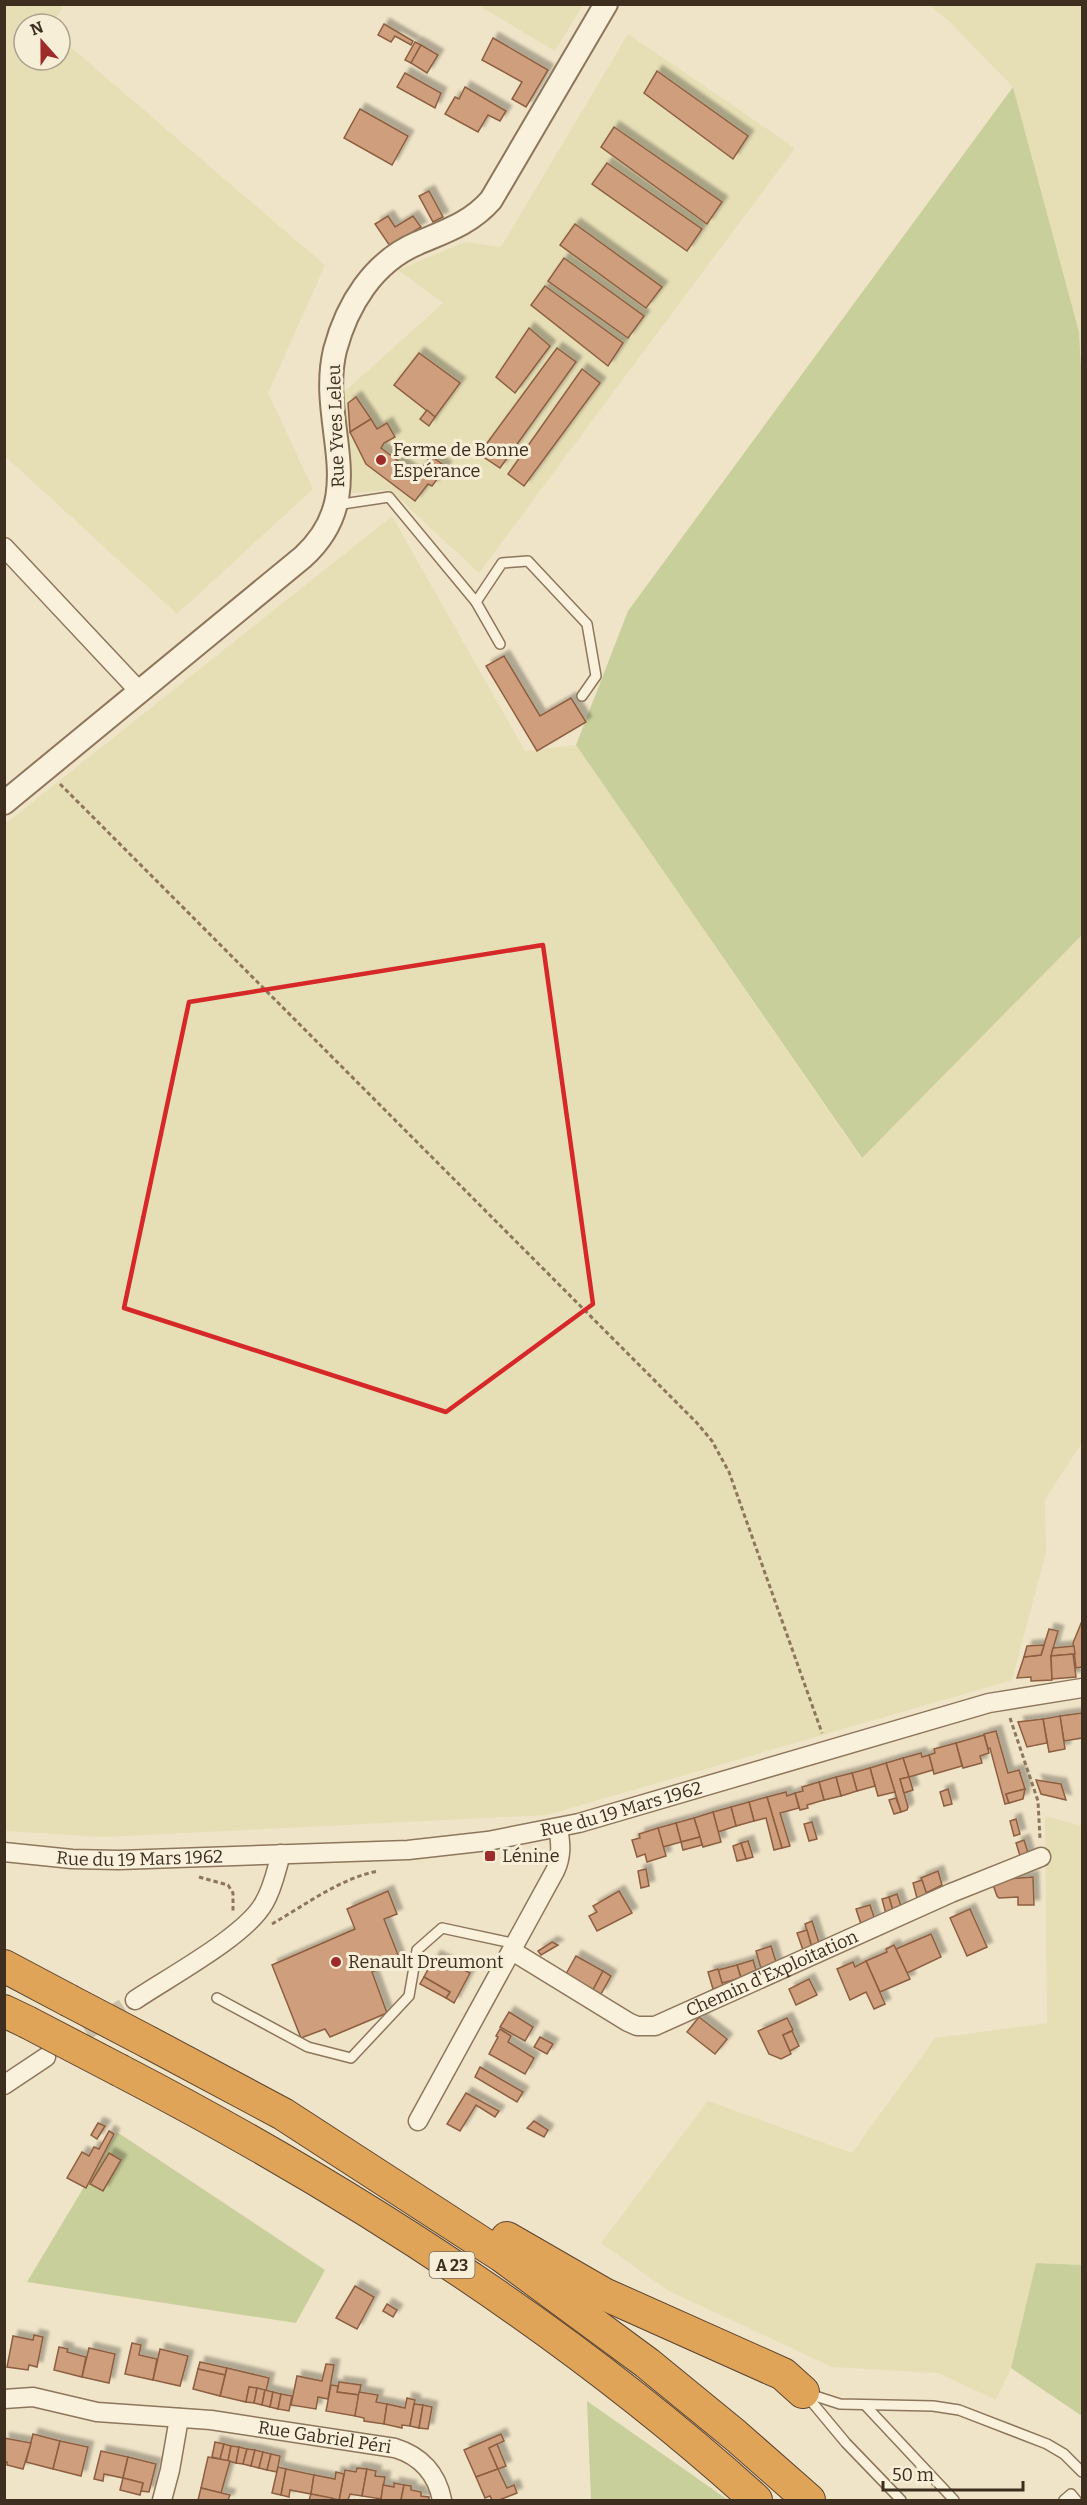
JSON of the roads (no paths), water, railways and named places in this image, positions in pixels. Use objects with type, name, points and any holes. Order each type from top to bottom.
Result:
[{"type":"highway","name":"A 23","points":[[4,1966],[283,2114],[502,2256],[618,2340],[714,2418],[809,2500]]},
{"type":"highway","name":"A 23","points":[[16,2017],[121,2071],[314,2178],[473,2279],[615,2382],[756,2500]]},
{"type":"highway","points":[[396,2186],[500,2233],[604,2294],[783,2374],[804,2392]]},
{"type":"street","name":"Rue Yves Leleu","points":[[4,804],[311,549],[330,524],[336,505],[339,474],[332,375],[337,344],[348,312],[367,282],[391,258],[418,243],[466,223],[491,200],[606,4]]},
{"type":"street","points":[[4,547],[140,692]]},
{"type":"street","name":"Rue du 19 Mars 1962","points":[[4,1852],[72,1859],[119,1860],[448,1847],[558,1828],[1003,1699],[1083,1688]]},
{"type":"street","points":[[418,2121],[514,1948],[560,1859],[558,1828]]},
{"type":"street","points":[[135,2000],[249,1923],[269,1893],[281,1854]]},
{"type":"street","name":"Chemin d'Exploitation","points":[[514,1948],[628,2022],[646,2027],[655,2026],[951,1893],[1041,1857]]},
{"type":"street","points":[[4,2085],[46,2057]]},
{"type":"street","name":"Rue Gabriel Péri","points":[[4,2399],[33,2397],[97,2412],[223,2422],[404,2451],[419,2460],[431,2472],[442,2500]]},
{"type":"street","points":[[162,2500],[179,2418]]},
{"type":"lane","points":[[336,505],[389,496],[476,602],[500,644]]},
{"type":"lane","points":[[476,602],[502,563],[528,561],[588,624],[596,676],[582,696]]},
{"type":"lane","points":[[217,1998],[308,2047],[351,2058],[409,1996],[417,1950],[442,1928],[514,1948]]},
{"type":"lane","points":[[804,2392],[828,2402],[933,2406],[959,2410],[1047,2444],[1064,2454],[1083,2472]]},
{"type":"lane","points":[[804,2392],[846,2443],[901,2500]]},
{"type":"lane","points":[[866,2405],[954,2500]]},
{"type":"lane","points":[[1064,2500],[1071,2494],[1076,2500]]},
{"type":"tunnel","points":[[63,2046],[135,2000]]},
{"type":"place","name":"Ferme de Bonne Espérance","points":[[381,460]]},
{"type":"place","name":"Lénine","points":[[490,1856]]},
{"type":"place","name":"Renault Dreumont","points":[[336,1962]]}]
